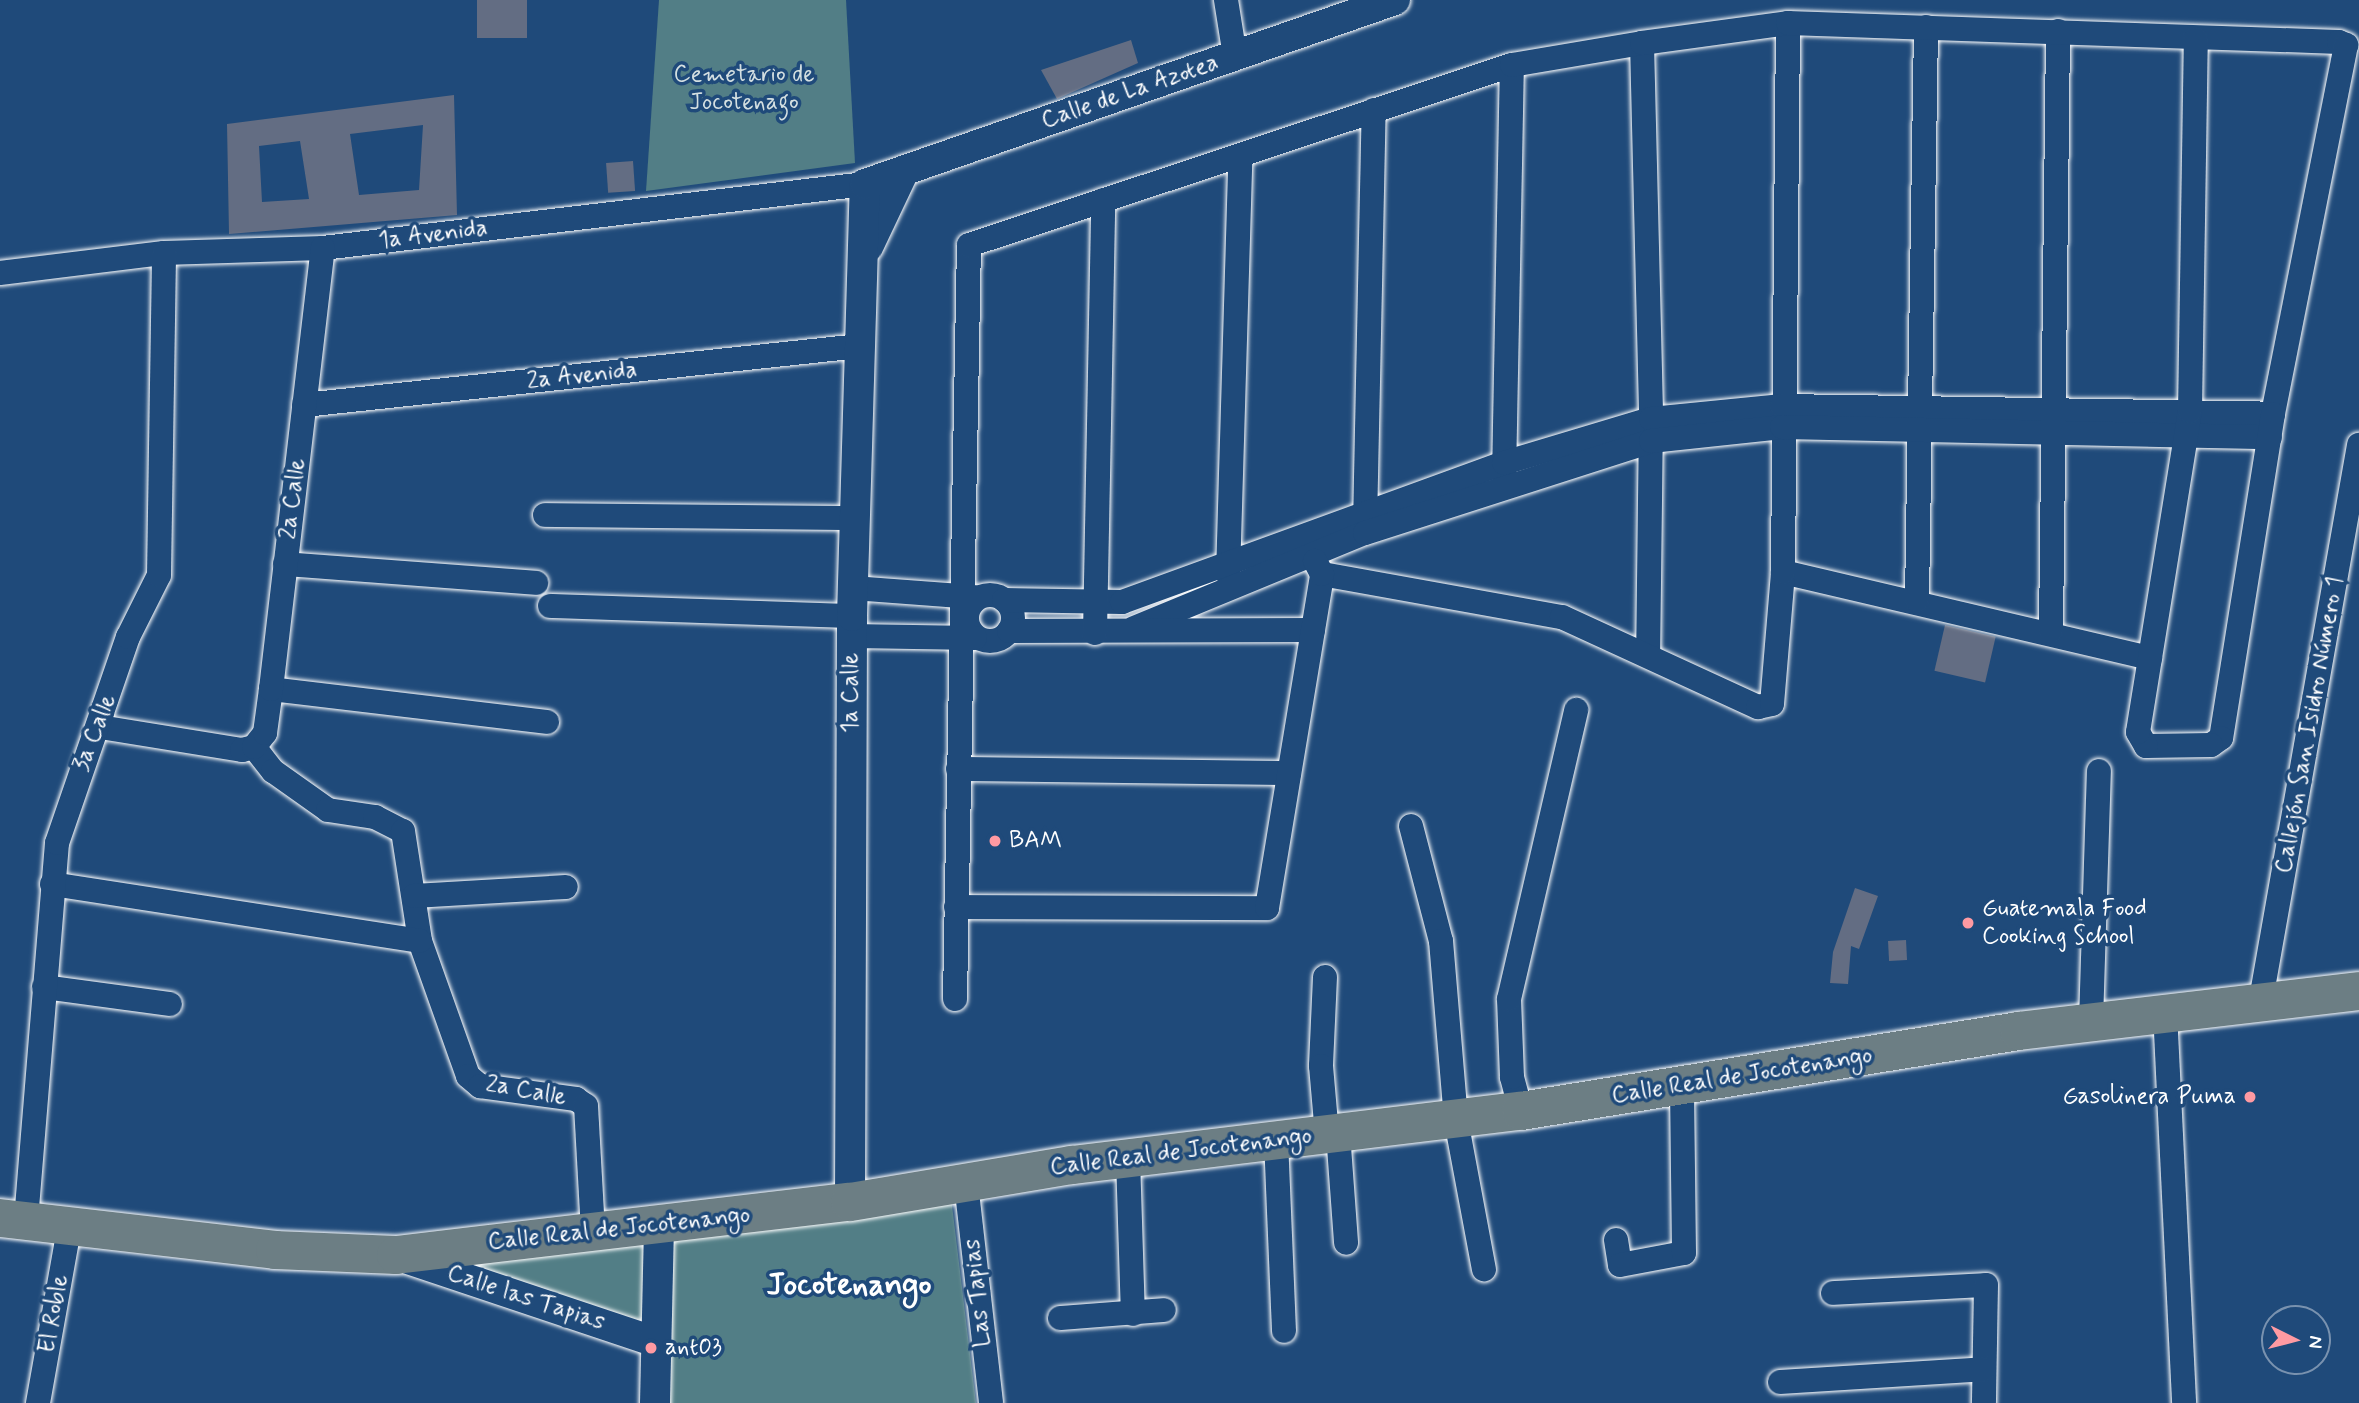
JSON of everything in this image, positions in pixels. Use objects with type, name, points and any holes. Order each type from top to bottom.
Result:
[{"type":"main road","name":"Calle Real de Jocotenango","points":[[13,1219],[275,1250],[396,1255],[593,1231],[659,1227],[850,1202],[1128,1158],[1521,1111],[2091,1022],[2165,1012],[2260,1006],[2359,991]]},
{"type":"street","points":[[1226,0],[1236,56]]},
{"type":"street","name":"Calle de La Azotea","points":[[865,184],[1395,0]]},
{"type":"street","points":[[1318,566],[1527,608],[1648,652],[1758,706],[1772,704],[1783,572],[1782,416],[1788,23]]},
{"type":"street","points":[[955,999],[958,769],[969,637],[964,251],[1103,200],[1240,160],[1374,110],[1512,65],[1642,43],[1788,23],[2339,42],[2350,50],[2272,425],[2217,743],[2146,746],[2140,740],[2189,421],[2196,39]]},
{"type":"street","points":[[1917,600],[1917,418],[1926,27]]},
{"type":"street","points":[[2051,631],[2057,419],[2058,31]]},
{"type":"street","points":[[1642,43],[1651,430],[1648,652]]},
{"type":"street","points":[[1504,474],[1512,65]]},
{"type":"street","points":[[1134,628],[1318,566],[1366,522],[1374,110]]},
{"type":"street","points":[[1227,595],[1240,160]]},
{"type":"street","points":[[864,257],[904,171]]},
{"type":"street","name":"1a Avenida","points":[[0,273],[164,253],[323,248],[865,184]]},
{"type":"street","name":"1a Calle","points":[[850,1202],[852,613],[865,184]]},
{"type":"street","points":[[1095,633],[1103,200]]},
{"type":"street","name":"2a Calle","points":[[323,248],[265,733],[254,747],[273,771],[328,810],[375,817],[404,831],[420,941],[468,1076],[480,1086],[576,1099],[586,1106],[593,1231]]},
{"type":"street","name":"3a Calle","points":[[13,1219],[44,988],[52,884],[71,794],[100,727],[128,638],[159,575],[164,253]]},
{"type":"street","name":"2a Avenida","points":[[304,405],[860,346]]},
{"type":"street","points":[[551,606],[852,613],[969,596],[1096,604],[1122,602],[1228,562],[1366,522],[1504,474],[1651,430],[1782,416],[2189,421],[2272,425]]},
{"type":"street","name":"Callejón San Isidro Número 1","points":[[2260,1006],[2359,445]]},
{"type":"street","points":[[545,515],[855,518]]},
{"type":"street","points":[[285,564],[536,583]]},
{"type":"street","points":[[956,907],[1267,908],[1313,630],[1318,566]]},
{"type":"street","points":[[1783,572],[2051,631],[2151,658]]},
{"type":"street","points":[[1004,600],[1013,618],[1009,631]]},
{"type":"street","points":[[852,613],[993,641],[1009,631],[1095,633],[1134,628],[1313,630]]},
{"type":"street","points":[[271,689],[547,722]]},
{"type":"street","points":[[1521,1111],[1512,1077],[1509,999],[1576,710]]},
{"type":"street","points":[[100,727],[242,750],[254,747]]},
{"type":"street","points":[[958,769],[1289,774]]},
{"type":"street","points":[[2091,1022],[2099,771]]},
{"type":"street","points":[[1411,825],[1441,940],[1456,1120],[1484,1269]]},
{"type":"street","points":[[52,884],[420,941]]},
{"type":"street","points":[[414,896],[566,887]]},
{"type":"street","points":[[1325,977],[1321,1066],[1346,1243]]},
{"type":"street","points":[[44,988],[170,1004]]},
{"type":"street","points":[[2165,1012],[2184,1403]]},
{"type":"street","points":[[1616,1240],[1620,1265],[1684,1253],[1682,1085]]},
{"type":"street","points":[[1276,1140],[1284,1331]]},
{"type":"street","points":[[1128,1158],[1133,1314]]},
{"type":"street","name":"Las Tapias","points":[[966,1183],[991,1403]]},
{"type":"street","name":"El Roble","points":[[38,1403],[70,1224]]},
{"type":"street","points":[[655,1403],[659,1227]]},
{"type":"street","name":"Calle las Tapias","points":[[396,1255],[656,1342]]},
{"type":"street","points":[[1833,1293],[1986,1285],[1984,1403]]},
{"type":"street","points":[[1060,1318],[1164,1310]]},
{"type":"street","points":[[1780,1382],[1984,1369]]},
{"type":"green space","name":"Cemetario de Jocotenago","points":[[659,0],[846,0],[855,163],[646,191]]},
{"type":"green space","points":[[951,1197],[976,1403],[667,1403],[670,1238]]},
{"type":"green space","points":[[649,1237],[647,1332],[420,1257]]},
{"type":"water","points":[[787,1280],[794,1283],[797,1290],[794,1297],[787,1300],[780,1297],[777,1290],[780,1283]]},
{"type":"building","points":[[477,0],[527,0],[527,38],[477,38]]},
{"type":"building","points":[[1131,40],[1138,63],[1057,99],[1041,70]]},
{"type":"building","points":[[454,95],[457,215],[229,234],[227,124]],"holes":[[[423,125],[419,190],[359,195],[350,134]],[[300,141],[309,199],[262,202],[259,146]]]},
{"type":"building","points":[[633,161],[635,191],[608,193],[606,163]]},
{"type":"building","points":[[1945,625],[1996,637],[1985,682],[1934,671]]},
{"type":"building","points":[[1855,888],[1878,896],[1859,949],[1851,946],[1848,984],[1830,983],[1833,952]]},
{"type":"building","points":[[1906,940],[1907,960],[1889,961],[1888,941]]},
{"type":"place","name":"BAM","points":[[995,841]]},
{"type":"place","name":"Guatemala Food Cooking School","points":[[1968,923]]},
{"type":"place","name":"Gasolinera Puma","points":[[2250,1097]]},
{"type":"place","name":"ant03","points":[[651,1348]]},
{"type":"district","name":"Jocotenango","points":[[849,1285]]}]
